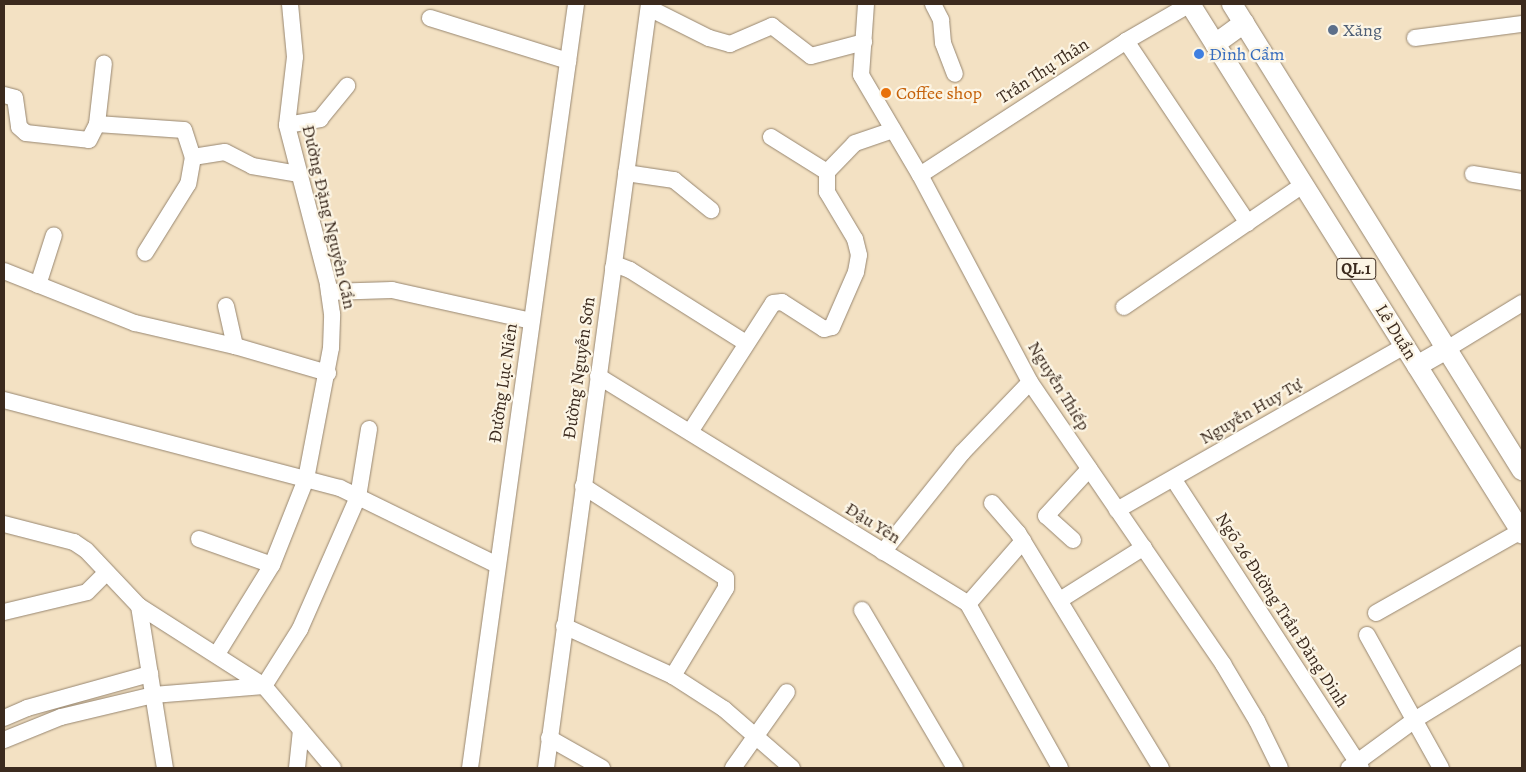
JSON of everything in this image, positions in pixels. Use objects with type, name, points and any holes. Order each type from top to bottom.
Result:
[{"type":"main road","name":"Lê Duẩn","points":[[1190,4],[1522,532]]},
{"type":"main road","name":"Lê Duẩn","points":[[1233,4],[1522,470]]},
{"type":"main road","points":[[1215,44],[1244,23]]},
{"type":"main road","points":[[1417,366],[1447,349]]},
{"type":"street","name":"Đường Đặng Nguyên Cẩn","points":[[216,654],[272,565],[306,479],[328,373],[332,329],[329,292],[287,125],[295,57],[290,4]]},
{"type":"street","name":"Đường Lục Niên","points":[[470,768],[576,4]]},
{"type":"street","name":"Nguyễn Thiếp","points":[[866,4],[862,76],[920,175],[1030,382],[1223,664],[1257,721],[1280,768]]},
{"type":"street","points":[[933,4],[941,20],[943,43],[955,74]]},
{"type":"street","name":"Trần Thụ Thân","points":[[920,175],[1126,41],[1190,4]]},
{"type":"street","points":[[649,6],[709,38],[730,44],[772,26],[811,56],[864,42]]},
{"type":"street","name":"Đường Nguyễn Sơn","points":[[546,768],[649,6]]},
{"type":"street","points":[[430,18],[568,61]]},
{"type":"street","points":[[1415,38],[1522,24]]},
{"type":"street","points":[[1126,41],[1248,223]]},
{"type":"street","points":[[4,95],[15,98],[20,127],[26,133],[89,140],[98,124],[104,64]]},
{"type":"street","points":[[287,125],[320,119],[347,86]]},
{"type":"street","points":[[98,124],[181,128],[193,157],[185,194],[145,253]]},
{"type":"street","points":[[690,432],[776,301],[824,329],[832,327],[856,272],[859,255],[855,239],[827,192],[826,172],[855,143],[894,130]]},
{"type":"street","points":[[771,138],[826,172]]},
{"type":"street","points":[[193,157],[225,152],[252,166],[299,174]]},
{"type":"street","points":[[626,173],[674,180],[711,210]]},
{"type":"street","points":[[1474,174],[1522,182]]},
{"type":"street","points":[[1124,307],[1304,185]]},
{"type":"street","points":[[38,285],[54,235]]},
{"type":"street","points":[[613,268],[616,265],[630,270],[746,344]]},
{"type":"street","points":[[4,272],[135,323],[235,346],[328,373]]},
{"type":"street","points":[[329,292],[392,290],[532,321]]},
{"type":"street","points":[[1447,349],[1522,303]]},
{"type":"street","points":[[226,306],[235,346]]},
{"type":"street","name":"Nguyễn Huy Tự","points":[[1117,510],[1174,480],[1404,346]]},
{"type":"street","name":"Đậu Yên","points":[[598,376],[968,604],[1060,768]]},
{"type":"street","points":[[884,552],[962,453],[1030,382]]},
{"type":"street","points":[[4,400],[340,488],[497,565]]},
{"type":"street","points":[[264,686],[300,629],[358,497],[369,429]]},
{"type":"street","points":[[1072,540],[1046,516],[1089,469]]},
{"type":"street","name":"Ngõ 26 Đường Trần Đăng Dinh","points":[[1174,480],[1355,766]]},
{"type":"street","points":[[583,486],[726,578],[726,588],[673,676]]},
{"type":"street","points":[[992,503],[1023,541],[1161,768]]},
{"type":"street","points":[[4,524],[74,542],[86,550],[139,606],[264,686],[333,768]]},
{"type":"street","points":[[1376,613],[1522,532]]},
{"type":"street","points":[[199,539],[272,565]]},
{"type":"street","points":[[968,604],[1023,541]]},
{"type":"street","points":[[1060,600],[1144,547]]},
{"type":"street","points":[[4,612],[87,592],[106,573]]},
{"type":"street","points":[[139,606],[165,768]]},
{"type":"street","points":[[862,610],[955,768]]},
{"type":"street","points":[[564,626],[673,676],[724,709],[757,735],[792,768]]},
{"type":"street","points":[[1367,635],[1416,719],[1441,768]]},
{"type":"street","points":[[1355,766],[1416,719],[1522,654]]},
{"type":"street","points":[[4,718],[27,708],[150,674]]},
{"type":"street","points":[[4,740],[61,717],[153,695],[264,686]]},
{"type":"street","points":[[733,768],[786,692]]},
{"type":"street","points":[[297,768],[301,730]]},
{"type":"street","points":[[549,738],[602,768]]},
{"type":"place","name":"Xăng","points":[[1333,30]]},
{"type":"place","name":"Đình Cẩm","points":[[1199,54]]},
{"type":"place","name":"Coffee shop","points":[[886,93]]}]
